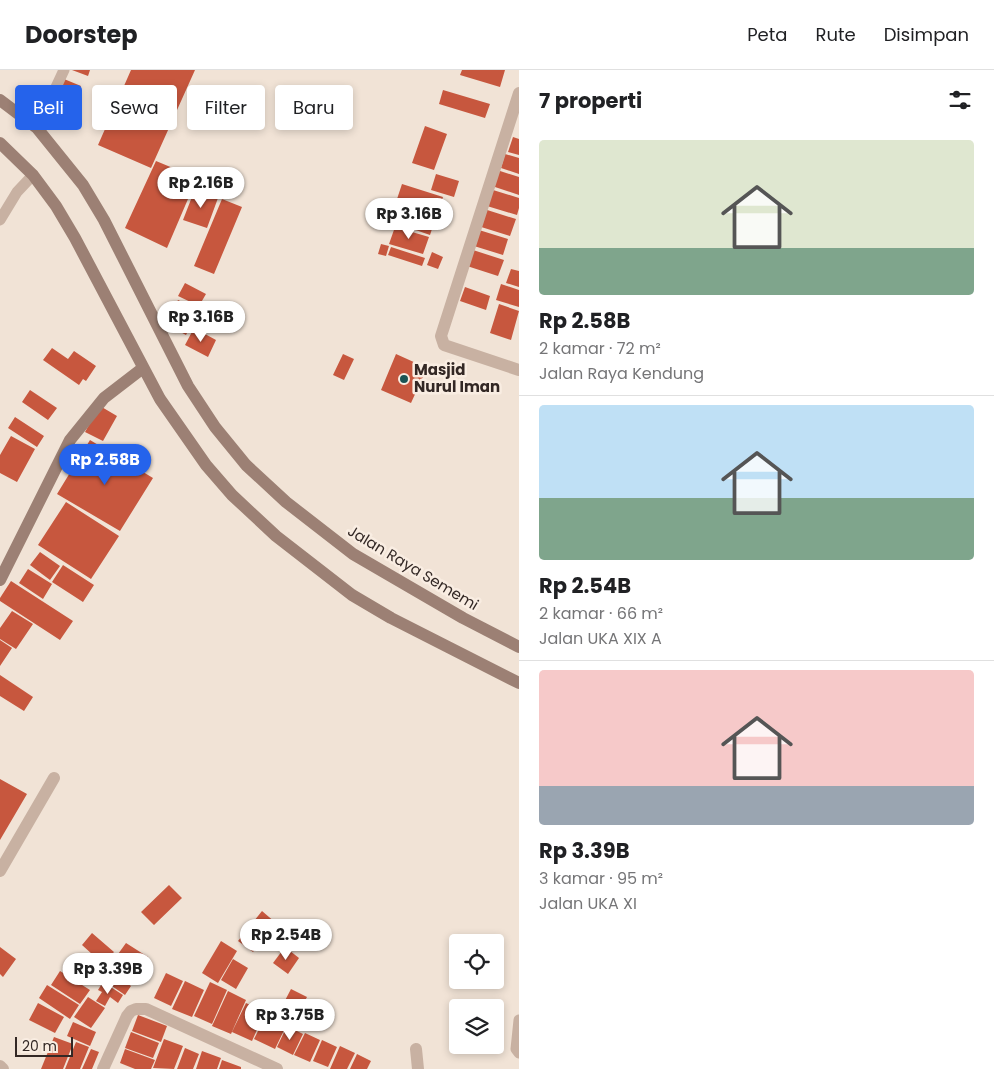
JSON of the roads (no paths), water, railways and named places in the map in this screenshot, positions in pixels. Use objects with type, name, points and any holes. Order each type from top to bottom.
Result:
[{"type":"main road","name":"Jalan Raya Sememi","points":[[0,100],[15,111]]},
{"type":"main road","name":"Jalan Raya Sememi","points":[[39,130],[83,185],[104,220],[188,386],[215,426],[246,465],[286,502],[353,554],[519,648]]},
{"type":"main road","points":[[0,143],[25,184],[56,206],[75,238],[160,399],[206,465],[232,495],[276,536],[352,595],[391,618],[519,683]]},
{"type":"main road","points":[[0,580],[70,440],[104,398],[143,368]]},
{"type":"street","points":[[519,93],[441,336],[444,345],[519,370]]},
{"type":"street","points":[[0,871],[54,778]]},
{"type":"street","points":[[103,1069],[127,1016],[136,1009],[146,1009],[277,1069]]},
{"type":"street","points":[[416,1050],[418,1069]]},
{"type":"lane","points":[[57,85],[64,70]]},
{"type":"lane","points":[[0,220],[25,184]]},
{"type":"lane","points":[[519,1020],[516,1049],[519,1052]]},
{"type":"place","name":"Masjid Nurul Iman","points":[[404,379]]}]
